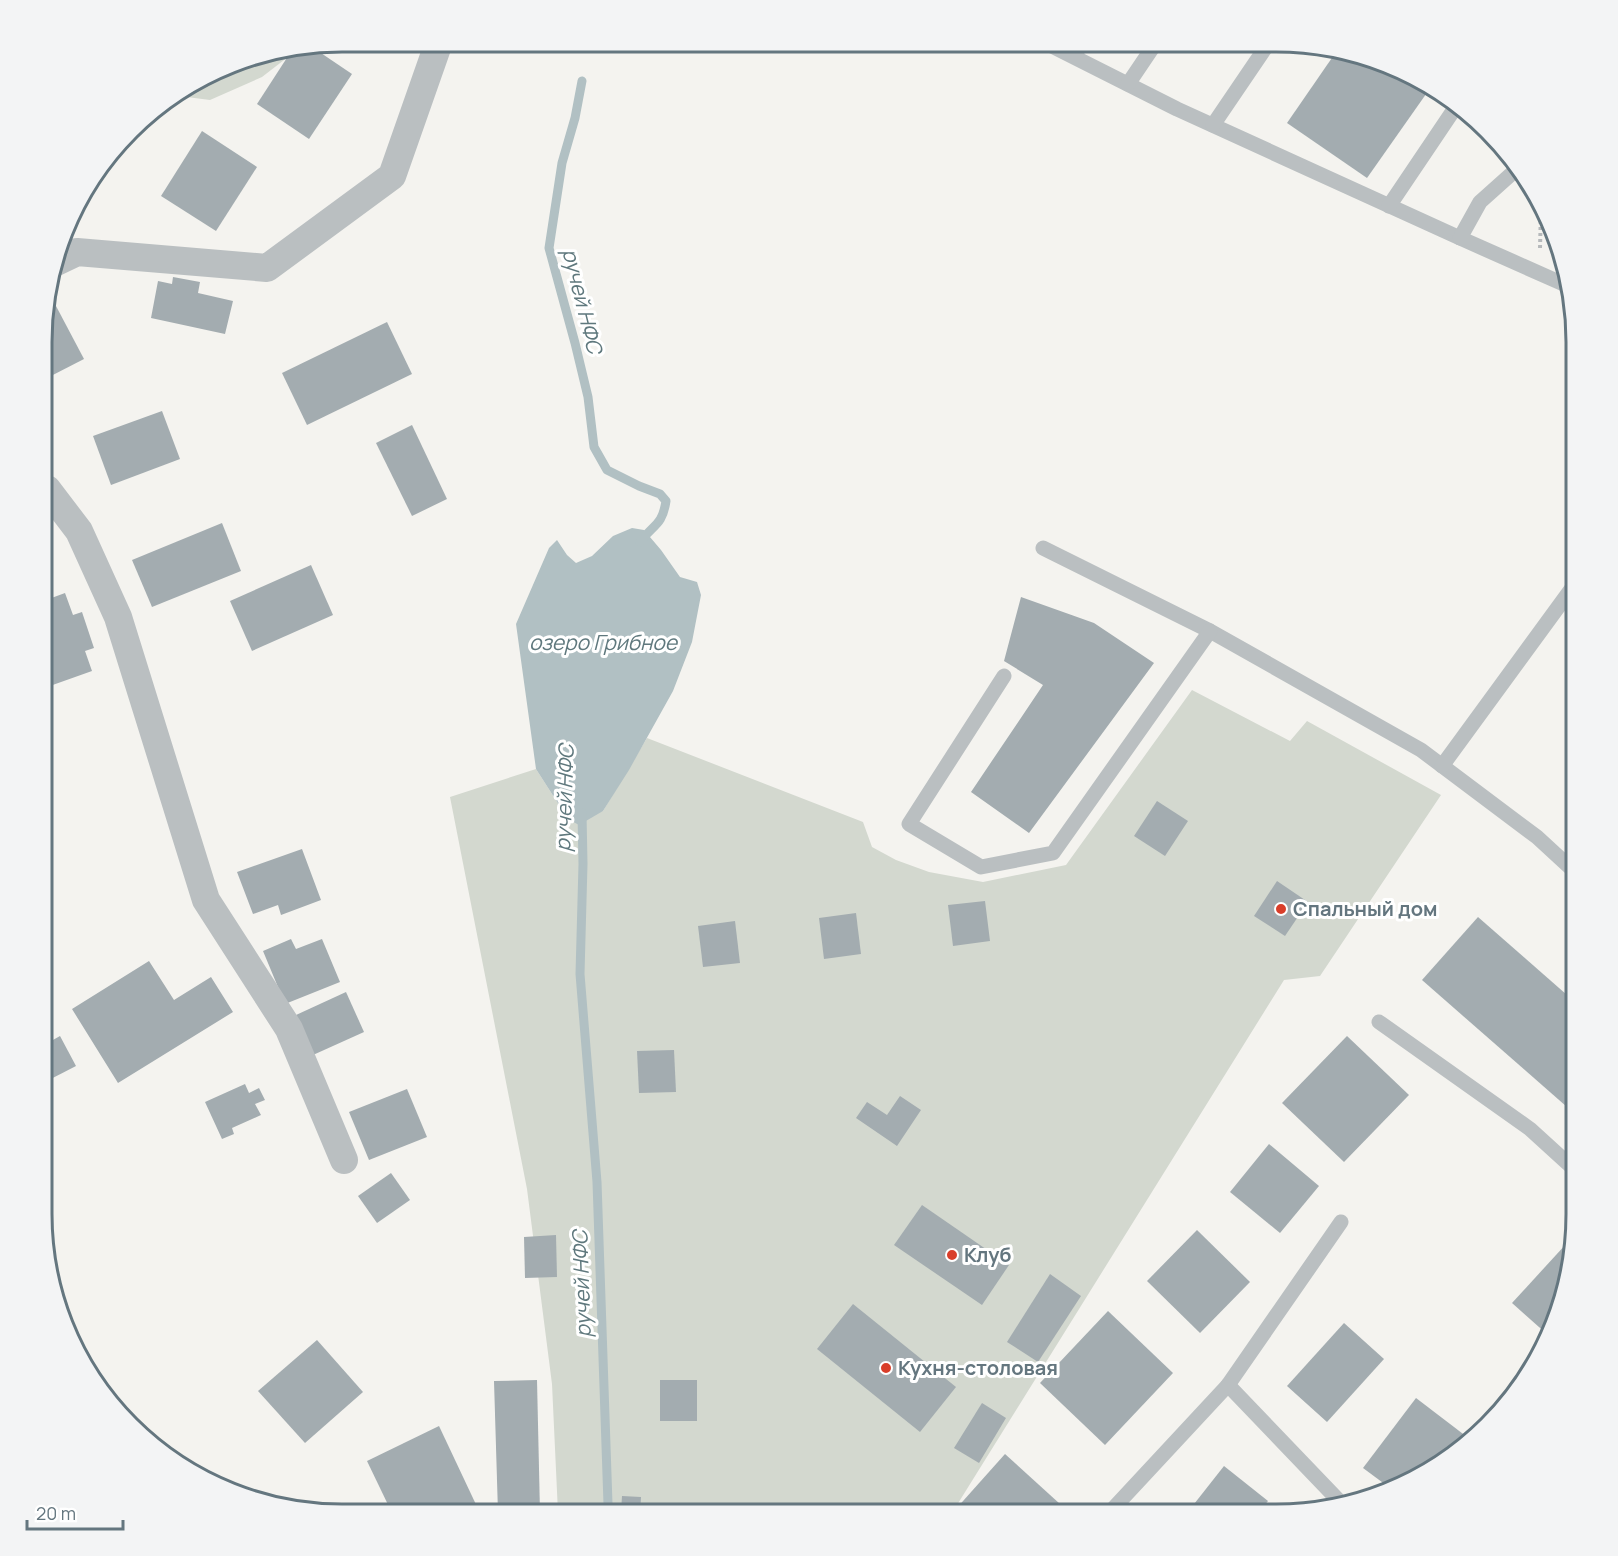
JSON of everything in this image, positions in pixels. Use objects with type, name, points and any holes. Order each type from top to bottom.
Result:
[{"type":"street","points":[[65,258],[77,252],[267,268],[392,176],[436,52]]},
{"type":"street","points":[[52,496],[79,531],[118,617],[206,900],[290,1029],[344,1160]]},
{"type":"lane","points":[[1064,52],[1213,125],[1559,282]]},
{"type":"lane","points":[[1128,84],[1150,52]]},
{"type":"lane","points":[[1213,125],[1263,52]]},
{"type":"lane","points":[[1389,206],[1452,112]]},
{"type":"lane","points":[[1460,238],[1480,202],[1512,174]]},
{"type":"lane","points":[[1043,548],[1210,631],[1421,750],[1537,837],[1566,864]]},
{"type":"lane","points":[[1442,766],[1566,596]]},
{"type":"lane","points":[[1004,676],[909,824],[981,867],[1053,853],[1210,631]]},
{"type":"lane","points":[[1379,1022],[1530,1129],[1566,1162]]},
{"type":"lane","points":[[1117,1504],[1228,1385],[1341,1222]]},
{"type":"lane","points":[[1228,1385],[1336,1497]]},
{"type":"path","points":[[1539,273],[1541,226]]},
{"type":"shaded area","points":[[287,58],[262,77],[210,100],[188,97],[214,82],[249,68]]},
{"type":"shaded area","points":[[1192,690],[1290,741],[1307,721],[1441,795],[1320,976],[1284,980],[958,1504],[558,1504],[552,1384],[527,1189],[450,797],[536,769],[568,819],[603,811],[647,738],[863,822],[872,847],[896,860],[929,872],[983,882],[1066,865]]},
{"type":"water","name":"озеро Грибное","points":[[632,528],[644,530],[680,577],[697,582],[701,595],[692,642],[673,691],[603,811],[579,825],[568,819],[536,769],[516,624],[549,548],[557,540],[567,555],[576,563],[592,556],[613,536]]},
{"type":"building","points":[[321,53],[352,74],[309,139],[257,104],[287,58]]},
{"type":"building","points":[[1332,58],[1369,68],[1404,82],[1426,94],[1367,178],[1287,123]]},
{"type":"building","points":[[202,131],[257,167],[216,231],[161,196]]},
{"type":"building","points":[[173,277],[200,282],[198,293],[233,301],[225,334],[151,318],[158,281],[172,284]]},
{"type":"building","points":[[55,307],[84,359],[52,375],[52,343]]},
{"type":"building","points":[[387,322],[412,374],[307,425],[282,373]]},
{"type":"building","points":[[162,411],[180,459],[111,485],[93,436]]},
{"type":"building","points":[[412,425],[447,499],[412,516],[376,443]]},
{"type":"building","points":[[222,523],[241,571],[152,607],[132,560]]},
{"type":"building","points":[[311,565],[333,615],[252,651],[230,601]]},
{"type":"building","points":[[65,593],[73,615],[82,612],[94,648],[85,651],[92,671],[52,685],[52,598]]},
{"type":"building","points":[[1021,597],[1094,623],[1154,663],[1029,833],[971,792],[1043,685],[1004,661]]},
{"type":"building","points":[[1157,801],[1188,821],[1165,856],[1134,836]]},
{"type":"building","points":[[302,849],[321,900],[281,915],[278,905],[253,914],[237,872]]},
{"type":"building","name":"Спальный дом","points":[[1277,881],[1308,902],[1285,936],[1254,916]]},
{"type":"building","points":[[985,901],[990,941],[953,946],[948,905]]},
{"type":"building","points":[[856,913],[861,954],[824,959],[819,918]]},
{"type":"building","points":[[1478,917],[1566,994],[1566,1106],[1422,980]]},
{"type":"building","points":[[735,921],[740,963],[703,967],[698,926]]},
{"type":"building","points":[[291,939],[296,949],[322,939],[340,982],[285,1004],[263,951]]},
{"type":"building","points":[[149,961],[174,1000],[211,977],[233,1012],[118,1083],[72,1009]]},
{"type":"building","points":[[346,992],[364,1032],[313,1055],[296,1015]]},
{"type":"building","points":[[60,1036],[76,1066],[52,1078],[52,1040]]},
{"type":"building","points":[[1347,1036],[1409,1095],[1344,1162],[1282,1103]]},
{"type":"building","points":[[674,1050],[676,1092],[639,1093],[637,1051]]},
{"type":"building","points":[[245,1084],[249,1093],[259,1088],[265,1100],[255,1104],[261,1115],[232,1128],[234,1134],[222,1139],[205,1102]]},
{"type":"building","points":[[407,1089],[427,1137],[369,1160],[349,1112]]},
{"type":"building","points":[[900,1096],[921,1110],[897,1146],[856,1118],[867,1102],[887,1115]]},
{"type":"building","points":[[1269,1144],[1319,1186],[1280,1233],[1230,1192]]},
{"type":"building","points":[[391,1173],[410,1200],[377,1223],[358,1196]]},
{"type":"building","name":"Клуб","points":[[922,1205],[1009,1265],[982,1305],[894,1245]]},
{"type":"building","points":[[1197,1230],[1250,1282],[1200,1333],[1147,1281]]},
{"type":"building","points":[[556,1235],[557,1277],[525,1278],[524,1237]]},
{"type":"building","points":[[1563,1247],[1556,1288],[1541,1329],[1512,1303]]},
{"type":"building","points":[[1050,1274],[1081,1296],[1038,1362],[1007,1342]]},
{"type":"building","name":"Кухня-столовая","points":[[853,1304],[956,1387],[920,1432],[817,1349]]},
{"type":"building","points":[[1108,1311],[1173,1373],[1105,1445],[1040,1383]]},
{"type":"building","points":[[1344,1323],[1384,1359],[1327,1422],[1287,1386]]},
{"type":"building","points":[[317,1340],[363,1392],[305,1443],[258,1391]]},
{"type":"building","points":[[537,1380],[540,1504],[498,1504],[494,1381]]},
{"type":"building","points":[[660,1380],[697,1380],[697,1421],[660,1421]]},
{"type":"building","points":[[1416,1398],[1463,1434],[1437,1455],[1404,1474],[1382,1482],[1363,1468]]},
{"type":"building","points":[[982,1403],[1006,1418],[979,1463],[954,1448]]},
{"type":"building","points":[[439,1426],[476,1504],[388,1504],[367,1461]]},
{"type":"building","points":[[1005,1454],[1060,1504],[960,1504]]},
{"type":"building","points":[[1224,1466],[1268,1501],[1266,1504],[1194,1504]]},
{"type":"building","points":[[622,1496],[641,1497],[641,1504],[622,1504]]},
{"type":"waterway","name":"ручей НФС","points":[[582,81],[575,118],[562,163],[549,248],[588,397],[594,447],[607,470],[660,494],[666,501],[659,521],[640,542]]},
{"type":"waterway","name":"ручей НФС","points":[[582,813],[580,974],[597,1182],[608,1504]]},
{"type":"place","name":"Спальный дом","points":[[1281,909]]},
{"type":"place","name":"Клуб","points":[[952,1255]]},
{"type":"place","name":"Кухня-столовая","points":[[886,1368]]}]
